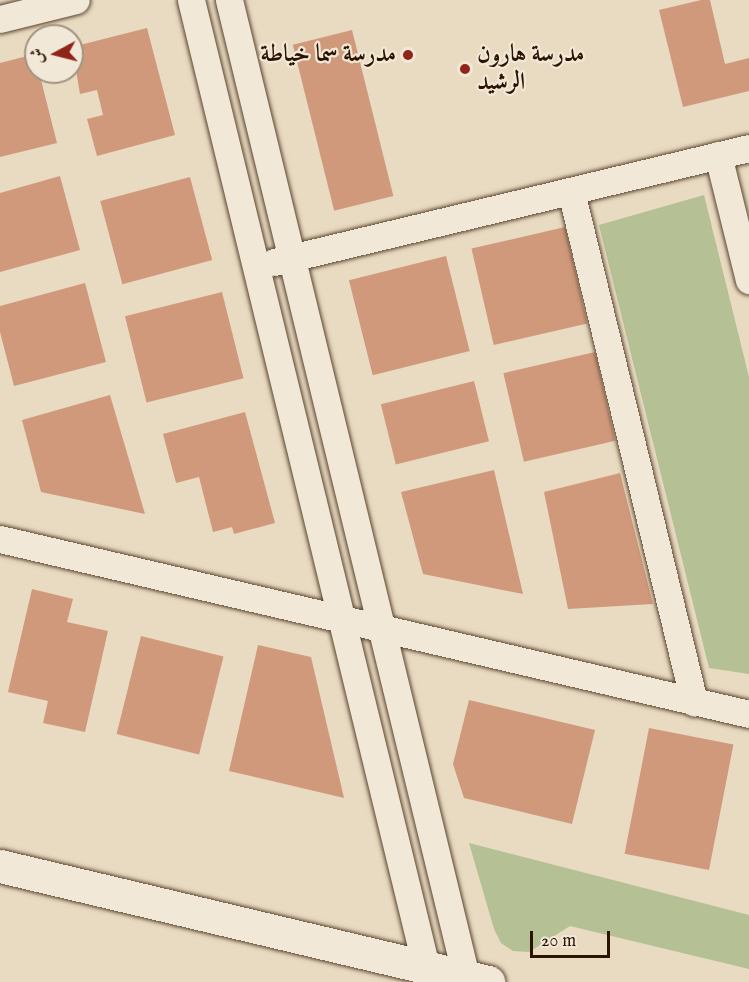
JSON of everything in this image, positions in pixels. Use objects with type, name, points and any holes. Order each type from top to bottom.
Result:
[{"type":"street","points":[[0,19],[76,0]]},
{"type":"street","points":[[191,0],[426,967]]},
{"type":"street","points":[[0,866],[477,979],[381,626],[229,0]]},
{"type":"street","points":[[255,266],[749,148]]},
{"type":"street","points":[[718,155],[749,280]]},
{"type":"street","points":[[571,190],[694,702]]},
{"type":"street","points":[[0,539],[381,626],[749,714]]},
{"type":"green space","points":[[704,195],[749,377],[749,674],[709,668],[599,225]]},
{"type":"green space","points":[[469,843],[749,915],[749,969],[570,926],[529,952],[513,951],[501,943],[494,929]]},
{"type":"building","points":[[710,0],[725,64],[749,58],[749,91],[683,107],[659,10]]},
{"type":"building","points":[[147,28],[175,135],[97,156],[87,119],[103,115],[97,90],[80,94],[78,84],[84,84],[84,44]]},
{"type":"building","points":[[352,30],[393,196],[334,211],[293,45]]},
{"type":"building","points":[[24,57],[24,84],[42,84],[57,143],[0,157],[0,63]]},
{"type":"building","points":[[60,176],[80,250],[0,272],[0,193]]},
{"type":"building","points":[[190,177],[212,260],[122,284],[100,201]]},
{"type":"building","points":[[565,227],[587,323],[494,345],[471,249]]},
{"type":"building","points":[[446,256],[470,351],[373,375],[349,280]]},
{"type":"building","points":[[85,283],[106,362],[14,386],[0,332],[0,306]]},
{"type":"building","points":[[222,292],[244,378],[147,403],[125,316]]},
{"type":"building","points":[[595,352],[615,441],[524,462],[503,373]]},
{"type":"building","points":[[474,381],[489,441],[396,464],[381,404]]},
{"type":"building","points":[[110,395],[145,514],[41,492],[22,420]]},
{"type":"building","points":[[245,412],[275,523],[234,534],[232,527],[213,532],[199,477],[176,483],[163,434]]},
{"type":"building","points":[[494,470],[523,594],[423,574],[401,492]]},
{"type":"building","points":[[620,473],[653,604],[568,609],[544,492]]},
{"type":"building","points":[[32,589],[73,599],[67,622],[108,631],[85,732],[43,723],[48,701],[8,692]]},
{"type":"building","points":[[141,636],[223,657],[199,755],[117,734]]},
{"type":"building","points":[[258,645],[311,657],[344,798],[229,771]]},
{"type":"building","points":[[469,700],[595,730],[572,824],[464,798],[453,764]]},
{"type":"building","points":[[649,728],[733,744],[709,870],[625,854]]},
{"type":"place","name":"مدرسة سما خياطة","points":[[408,55]]},
{"type":"place","name":"مدرسة هارون الرشيد","points":[[465,69]]}]
